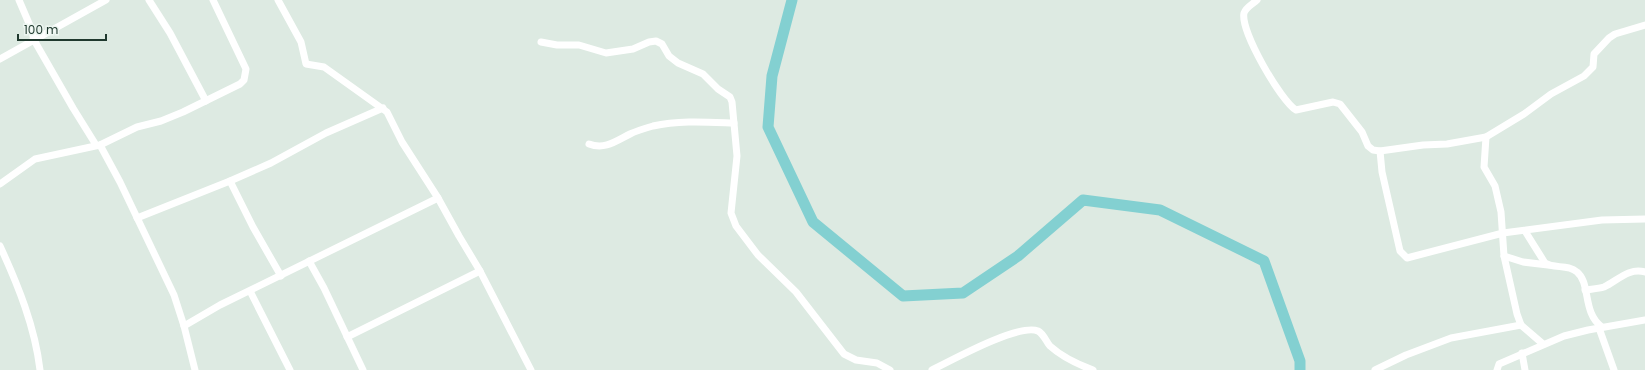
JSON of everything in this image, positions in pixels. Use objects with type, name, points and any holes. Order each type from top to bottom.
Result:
[{"type":"street","points":[[19,0],[31,28],[34,40],[73,108],[98,145],[137,218],[174,295],[184,326],[195,370]]},
{"type":"street","points":[[0,59],[106,0]]},
{"type":"street","points":[[149,0],[170,33],[206,101]]},
{"type":"street","points":[[0,184],[35,159],[98,145],[137,127],[162,121],[183,112],[240,84],[244,80],[246,69],[213,0]]},
{"type":"street","points":[[278,0],[301,42],[306,64],[324,67],[383,108],[392,119],[402,142],[438,198],[480,271],[531,370]]},
{"type":"street","points":[[1257,0],[1246,9],[1244,18],[1251,39],[1265,70],[1276,88],[1296,110],[1333,102],[1340,104],[1362,132],[1368,146],[1373,150],[1380,151],[1423,145],[1462,142],[1486,137],[1524,114],[1551,94],[1584,76],[1593,66],[1594,54],[1609,38],[1615,34],[1645,25]]},
{"type":"street","points":[[541,42],[557,45],[579,45],[606,54],[633,49],[653,41],[659,42],[671,58],[682,66],[703,74],[731,99],[736,163],[731,213],[736,226],[758,255],[796,292],[844,354],[856,360],[877,363],[890,370]]},
{"type":"street","points":[[137,218],[271,163],[326,133],[383,108]]},
{"type":"street","points":[[590,144],[597,147],[606,146],[630,134],[653,126],[704,121],[734,123]]},
{"type":"street","points":[[1486,137],[1484,167],[1495,186],[1501,212],[1504,256],[1513,299],[1521,325],[1544,344]]},
{"type":"street","points":[[1380,151],[1382,172],[1400,251],[1403,256],[1410,258],[1503,234],[1602,220],[1645,219]]},
{"type":"street","points":[[230,181],[281,276]]},
{"type":"street","points":[[184,326],[220,305],[438,198]]},
{"type":"street","points":[[1525,231],[1542,259],[1548,265]]},
{"type":"street","points":[[0,246],[13,273],[35,336],[40,370]]},
{"type":"street","points":[[1504,256],[1523,262],[1568,267],[1578,272],[1583,280],[1592,316],[1601,327],[1614,370]]},
{"type":"street","points":[[309,261],[324,288],[363,370]]},
{"type":"street","points":[[347,337],[480,271]]},
{"type":"street","points":[[1585,290],[1602,287],[1630,272],[1645,272]]},
{"type":"street","points":[[250,291],[290,370]]},
{"type":"street","points":[[1497,370],[1499,364],[1569,334],[1645,320]]},
{"type":"street","points":[[1376,370],[1406,355],[1451,338],[1521,325]]},
{"type":"street","points":[[932,370],[975,348],[1006,336],[1022,331],[1035,331],[1040,332],[1049,344],[1066,358],[1093,370]]},
{"type":"street","points":[[1522,353],[1524,370]]},
{"type":"waterway","points":[[792,0],[772,76],[768,127],[813,222],[903,296],[963,293],[1018,256],[1083,200],[1160,210],[1264,261],[1300,361],[1300,370]]}]
